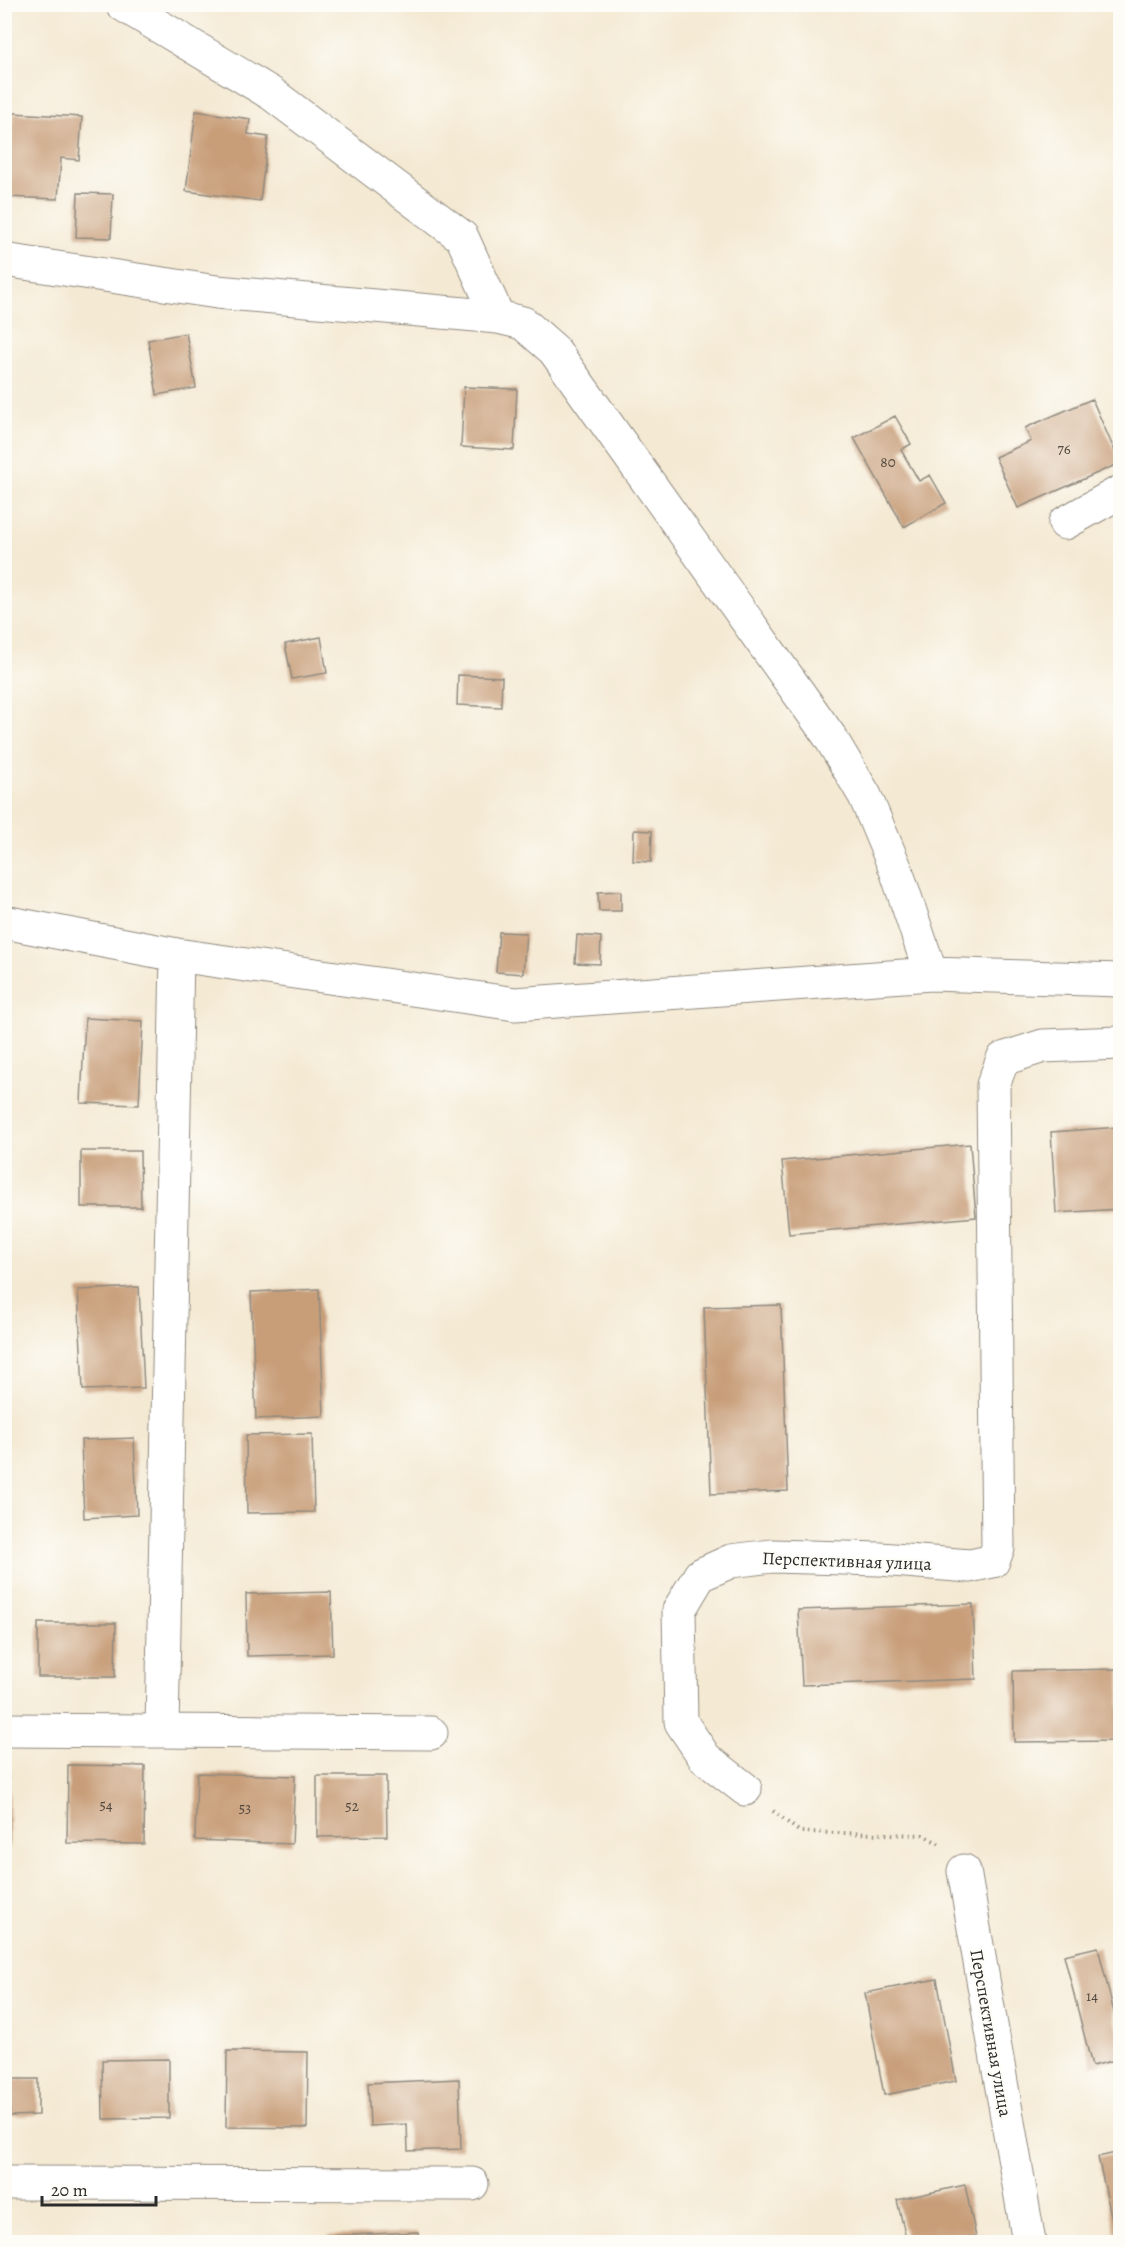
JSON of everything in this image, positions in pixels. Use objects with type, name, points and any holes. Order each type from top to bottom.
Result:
[{"type":"street","points":[[129,6],[272,94],[462,237],[498,316]]},
{"type":"street","points":[[4,260],[217,292],[498,316],[523,323],[554,350],[830,737],[865,796],[896,870],[931,974]]},
{"type":"street","points":[[1065,523],[1120,492]]},
{"type":"street","points":[[4,922],[177,955],[515,1004],[931,974],[1120,980]]},
{"type":"street","points":[[162,1731],[177,955]]},
{"type":"street","name":"Перспективная улица","points":[[745,1789],[705,1758],[681,1722],[679,1610],[700,1575],[731,1561],[772,1556],[880,1559],[970,1566],[993,1561],[998,1548],[993,1085],[1003,1059],[1043,1046],[1120,1043]]},
{"type":"street","points":[[4,1730],[431,1733]]},
{"type":"street","name":"Перспективная улица","points":[[964,1871],[1029,2242]]},
{"type":"street","points":[[4,2183],[472,2184]]},
{"type":"path","points":[[745,1789],[800,1832],[923,1835],[945,1847],[964,1871]]},
{"type":"building","points":[[196,111],[250,119],[248,134],[268,137],[260,201],[186,191]]},
{"type":"building","points":[[13,113],[82,117],[79,160],[61,158],[58,199],[4,197],[4,148],[11,148]]},
{"type":"building","points":[[78,193],[113,194],[111,238],[76,237]]},
{"type":"building","points":[[186,333],[196,388],[157,395],[148,340]]},
{"type":"building","points":[[464,387],[517,389],[514,450],[461,447]]},
{"type":"building","points":[[1092,399],[1120,463],[1018,508],[995,457],[1031,441],[1025,428]]},
{"type":"building","points":[[895,416],[911,444],[901,450],[919,481],[930,475],[946,503],[904,527],[854,438]]},
{"type":"building","points":[[321,637],[327,673],[292,679],[285,644]]},
{"type":"building","points":[[458,675],[502,677],[501,707],[457,705]]},
{"type":"building","points":[[634,830],[652,831],[651,862],[633,861]]},
{"type":"building","points":[[621,891],[621,911],[599,911],[598,892]]},
{"type":"building","points":[[499,932],[526,933],[523,974],[496,972]]},
{"type":"building","points":[[577,935],[601,937],[600,964],[575,963]]},
{"type":"building","points":[[85,1018],[143,1021],[139,1105],[81,1103]]},
{"type":"building","points":[[1120,1127],[1120,1209],[1056,1213],[1051,1132]]},
{"type":"building","points":[[970,1144],[976,1217],[789,1234],[782,1161]]},
{"type":"building","points":[[81,1151],[140,1151],[141,1207],[81,1207]]},
{"type":"building","points":[[139,1287],[144,1388],[83,1390],[78,1290]]},
{"type":"building","points":[[319,1289],[324,1416],[256,1419],[251,1292]]},
{"type":"building","points":[[781,1305],[788,1491],[711,1494],[704,1307]]},
{"type":"building","points":[[312,1434],[314,1512],[247,1513],[246,1435]]},
{"type":"building","points":[[134,1438],[137,1515],[84,1518],[81,1440]]},
{"type":"building","points":[[331,1592],[333,1654],[247,1656],[246,1594]]},
{"type":"building","points":[[973,1604],[976,1679],[802,1685],[798,1610]]},
{"type":"building","points":[[38,1623],[116,1623],[115,1677],[38,1677]]},
{"type":"building","points":[[1120,1669],[1120,1741],[1014,1742],[1013,1671]]},
{"type":"building","points":[[68,1765],[145,1766],[144,1844],[67,1843]]},
{"type":"building","points":[[197,1773],[295,1776],[292,1844],[195,1840]]},
{"type":"building","points":[[317,1776],[386,1776],[387,1836],[317,1837]]},
{"type":"building","points":[[4,1777],[9,1777],[9,1846],[4,1846]]},
{"type":"building","points":[[1098,1947],[1120,2037],[1120,2059],[1092,2066],[1064,1955]]},
{"type":"building","points":[[937,1979],[956,2081],[884,2095],[865,1993]]},
{"type":"building","points":[[227,2051],[308,2052],[307,2128],[226,2127]]},
{"type":"building","points":[[169,2059],[169,2118],[103,2119],[102,2060]]},
{"type":"building","points":[[9,2079],[38,2079],[38,2115],[10,2116]]},
{"type":"building","points":[[459,2079],[461,2149],[408,2151],[407,2124],[370,2126],[368,2083]]},
{"type":"building","points":[[1120,2152],[1120,2242],[1117,2242],[1098,2157]]},
{"type":"building","points":[[965,2185],[977,2242],[907,2242],[897,2200]]},
{"type":"building","points":[[418,2232],[419,2242],[328,2242],[328,2236]]}]
